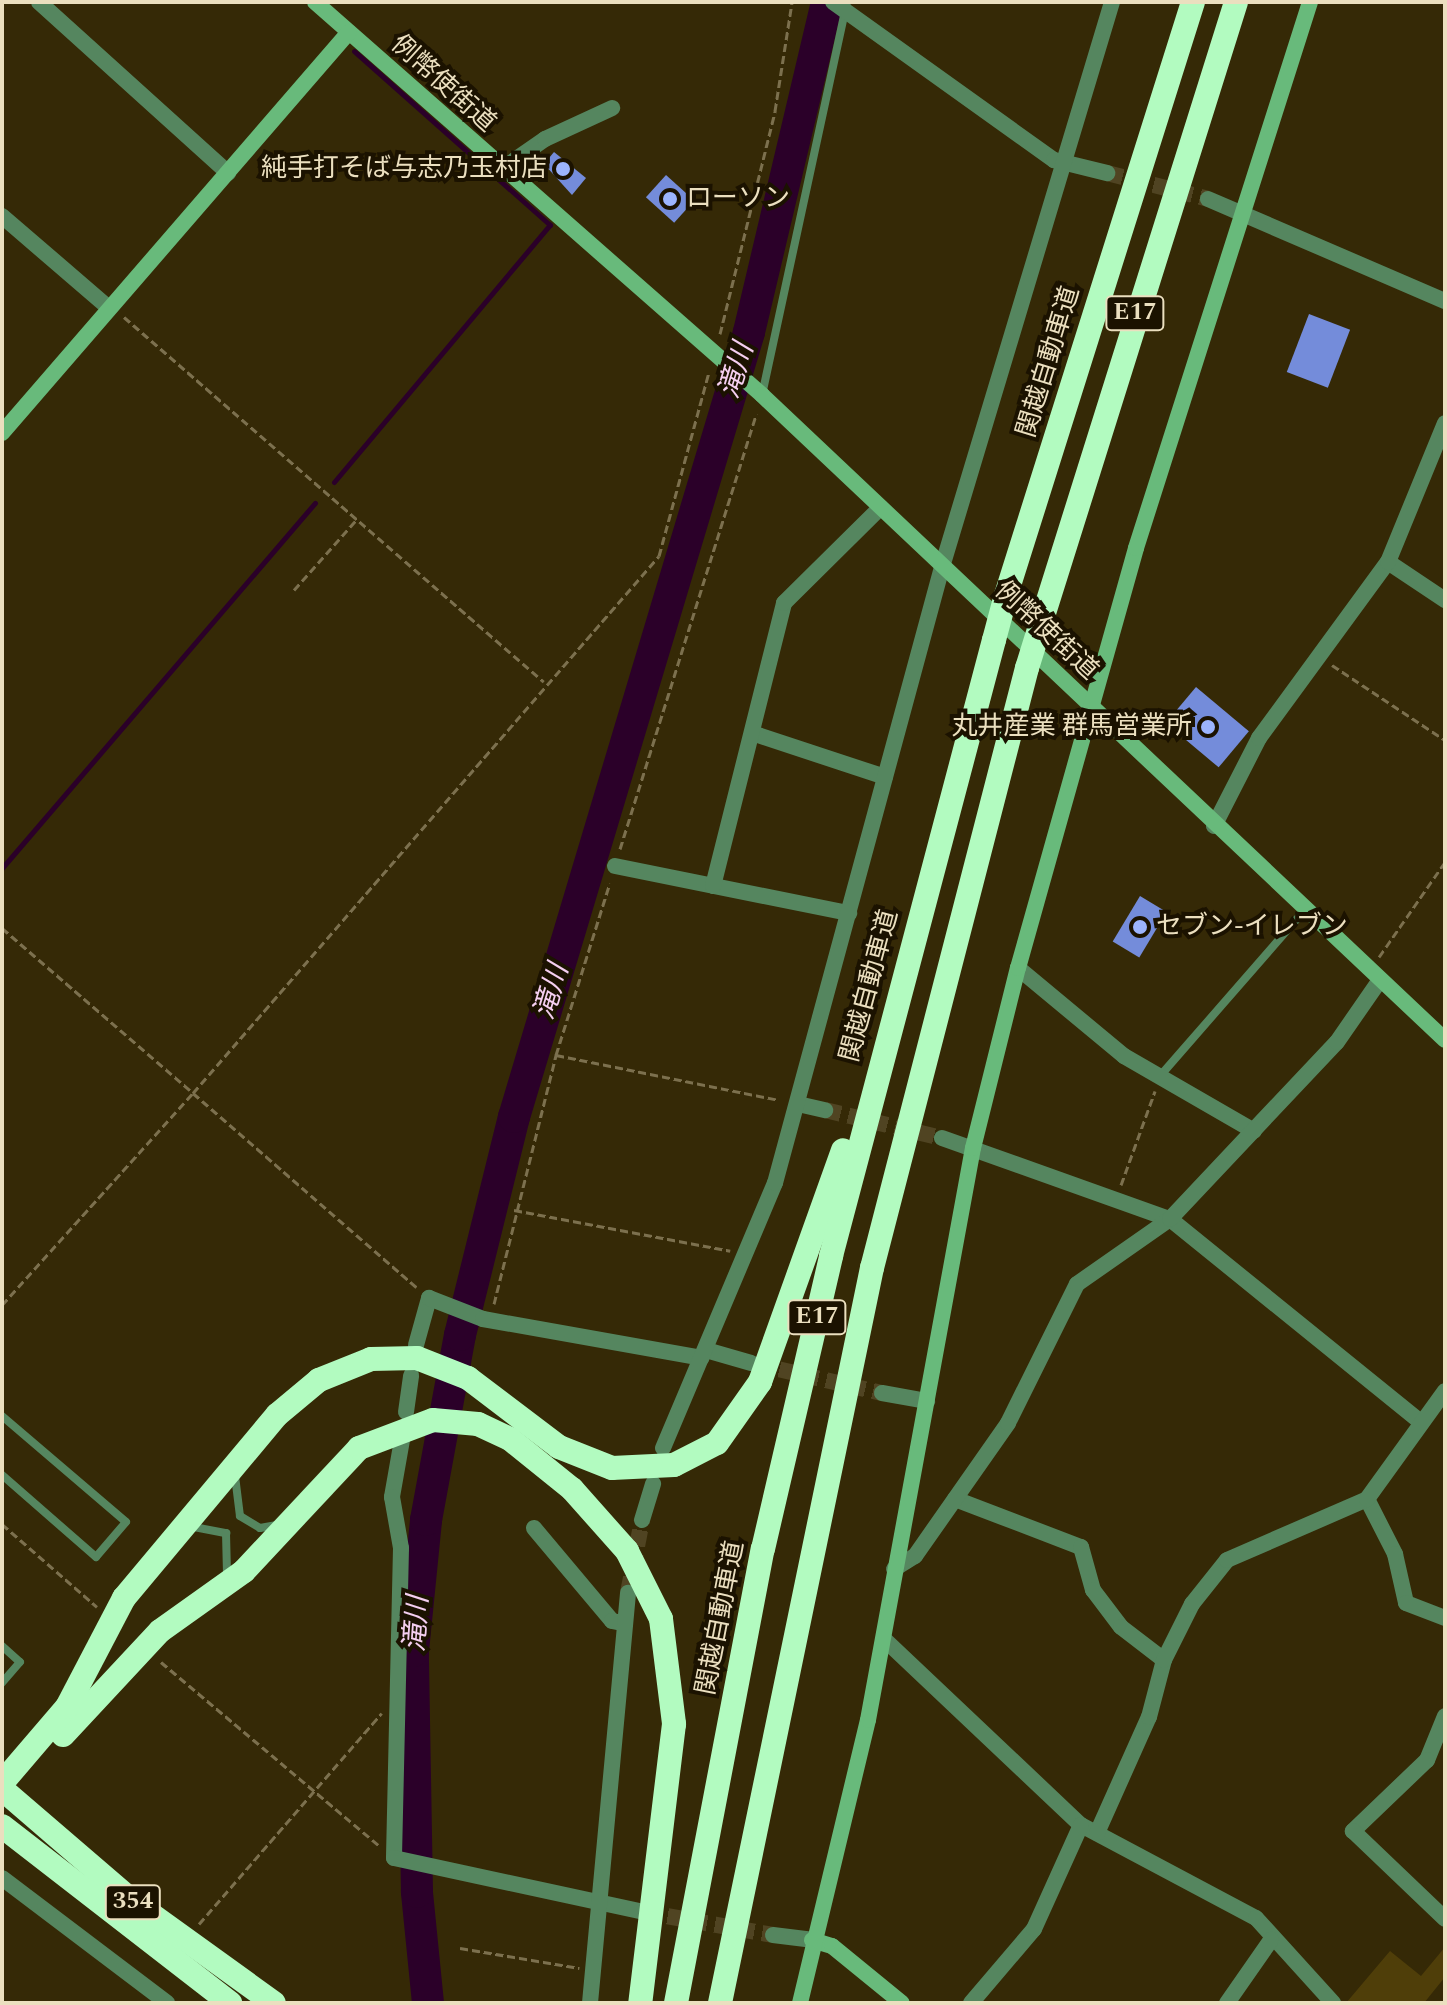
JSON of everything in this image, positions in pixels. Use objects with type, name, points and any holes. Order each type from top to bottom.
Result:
[{"type":"highway","name":"関越自動車道","points":[[676,2003],[763,1549],[880,1053],[1006,595],[1193,2]]},
{"type":"highway","name":"E17","points":[[720,2003],[872,1268],[1027,668],[1236,2]]},
{"type":"highway","points":[[4,1792],[67,1707],[107,1622],[236,1462],[319,1380],[371,1359],[415,1360],[486,1390],[559,1447],[612,1468],[674,1465],[717,1443],[760,1382],[880,1053]]},
{"type":"highway","points":[[4,1792],[160,1631],[222,1590],[359,1448],[405,1425],[478,1424],[510,1439],[572,1489],[627,1551],[661,1619],[674,1724],[640,2003]]},
{"type":"highway","name":"354","points":[[4,1792],[184,1941],[274,2003]]},
{"type":"highway","name":"354","points":[[2,1826],[230,2003]]},
{"type":"street","points":[[39,2],[228,173]]},
{"type":"street","name":"例幣使街道","points":[[315,2],[758,392],[1304,911],[1445,1040]]},
{"type":"street","points":[[663,1448],[750,1255],[798,1104],[942,567],[1112,2]]},
{"type":"street","points":[[800,2003],[812,1940],[884,1639],[894,1569],[973,1148],[1018,968],[1093,708],[1310,2]]},
{"type":"street","points":[[842,5],[1066,163],[1107,173]]},
{"type":"street","points":[[2,433],[349,32]]},
{"type":"street","points":[[502,169],[545,139],[612,108]]},
{"type":"street","points":[[1208,199],[1241,219],[1445,301]]},
{"type":"street","points":[[2,216],[109,308]]},
{"type":"street","points":[[1214,826],[1259,738],[1388,562],[1445,423]]},
{"type":"street","points":[[713,886],[784,603],[881,507]]},
{"type":"street","points":[[1388,562],[1445,600]]},
{"type":"street","points":[[752,733],[885,777]]},
{"type":"street","points":[[615,866],[849,913]]},
{"type":"street","points":[[1018,968],[1160,1077],[1254,1131]]},
{"type":"street","points":[[894,1569],[915,1556],[1008,1423],[1077,1284],[1170,1219],[1337,1042],[1374,975]]},
{"type":"street","points":[[798,1104],[825,1110]]},
{"type":"street","points":[[942,1138],[1117,1196],[1170,1219],[1421,1422]]},
{"type":"street","points":[[639,1911],[397,1859],[393,1710],[401,1548],[392,1497],[415,1360],[429,1298],[483,1319],[751,1363]]},
{"type":"street","points":[[1097,1833],[1149,1717],[1164,1660],[1192,1604],[1227,1560],[1367,1499],[1445,1391]]},
{"type":"street","points":[[882,1393],[927,1401]]},
{"type":"street","points":[[642,1520],[653,1484]]},
{"type":"street","points":[[955,1499],[1081,1547],[1093,1590],[1121,1627],[1164,1660]]},
{"type":"street","points":[[1367,1499],[1395,1554],[1406,1603],[1445,1618]]},
{"type":"street","points":[[534,1528],[612,1621],[622,1623]]},
{"type":"street","points":[[590,2003],[602,1905],[622,1623],[628,1593]]},
{"type":"street","points":[[884,1639],[1081,1825],[1256,1918],[1271,1940],[1333,2003]]},
{"type":"street","points":[[1445,1716],[1427,1760],[1353,1831],[1445,1919]]},
{"type":"street","points":[[971,2003],[1034,1929],[1081,1825]]},
{"type":"street","points":[[2,1878],[167,2003]]},
{"type":"street","points":[[773,1935],[832,1946],[902,2003]]},
{"type":"street","points":[[1227,2003],[1271,1940]]},
{"type":"lane","points":[[758,392],[842,5]]},
{"type":"lane","points":[[1160,1077],[1304,911]]},
{"type":"lane","points":[[2,1416],[126,1522],[96,1557],[2,1475]]},
{"type":"lane","points":[[236,1462],[240,1516],[260,1528],[289,1520]]},
{"type":"lane","points":[[173,1539],[204,1523],[226,1533],[232,1553],[222,1590]]},
{"type":"lane","points":[[2,1646],[20,1662],[2,1683]]},
{"type":"path","points":[[2,1305],[193,1093],[544,682],[659,556],[717,356],[772,125],[792,2]]},
{"type":"path","points":[[109,308],[544,682]]},
{"type":"path","points":[[294,590],[357,519]]},
{"type":"path","points":[[1318,655],[1445,740]]},
{"type":"path","points":[[1374,975],[1445,862]]},
{"type":"path","points":[[2,928],[429,1298]]},
{"type":"path","points":[[556,1055],[798,1104]]},
{"type":"path","points":[[1117,1196],[1160,1077]]},
{"type":"path","points":[[514,1210],[750,1255]]},
{"type":"path","points":[[2,1524],[100,1609]]},
{"type":"path","points":[[152,1654],[397,1859]]},
{"type":"path","points":[[184,1941],[376,1714],[393,1710]]},
{"type":"path","points":[[460,1948],[594,1971]]},
{"type":"shaded area","points":[[1445,1947],[1445,1977],[1424,2003],[1346,2003],[1390,1951],[1421,1976]]},
{"type":"building","name":"純手打そば与志乃玉村店","points":[[554,152],[586,178],[572,195],[544,164]]},
{"type":"building","points":[[666,175],[694,200],[674,223],[646,197]]},
{"type":"building","points":[[1309,314],[1350,330],[1328,388],[1287,372]]},
{"type":"building","name":"丸井産業 群馬営業所","points":[[1196,687],[1249,731],[1219,767],[1166,723]]},
{"type":"building","name":"セブン-イレブン","points":[[1140,896],[1167,912],[1139,957],[1113,941]]},
{"type":"waterway","name":"滝川","points":[[428,2003],[417,1892],[413,1651],[426,1520],[460,1335],[514,1117],[749,332],[827,2]]},
{"type":"waterway","points":[[334,482],[550,225],[354,51]]},
{"type":"waterway","points":[[2,868],[315,503]]},
{"type":"tunnel","points":[[1107,173],[1208,199]]},
{"type":"tunnel","points":[[825,1110],[942,1138]]},
{"type":"tunnel","points":[[756,1364],[882,1393]]},
{"type":"tunnel","points":[[628,1593],[642,1520]]},
{"type":"tunnel","points":[[644,1912],[773,1935]]},
{"type":"place","name":"純手打そば与志乃玉村店","points":[[563,169]]},
{"type":"place","name":"ローソン","points":[[670,199]]},
{"type":"place","name":"丸井産業 群馬営業所","points":[[1208,727]]},
{"type":"place","name":"セブン-イレブン","points":[[1140,927]]}]
